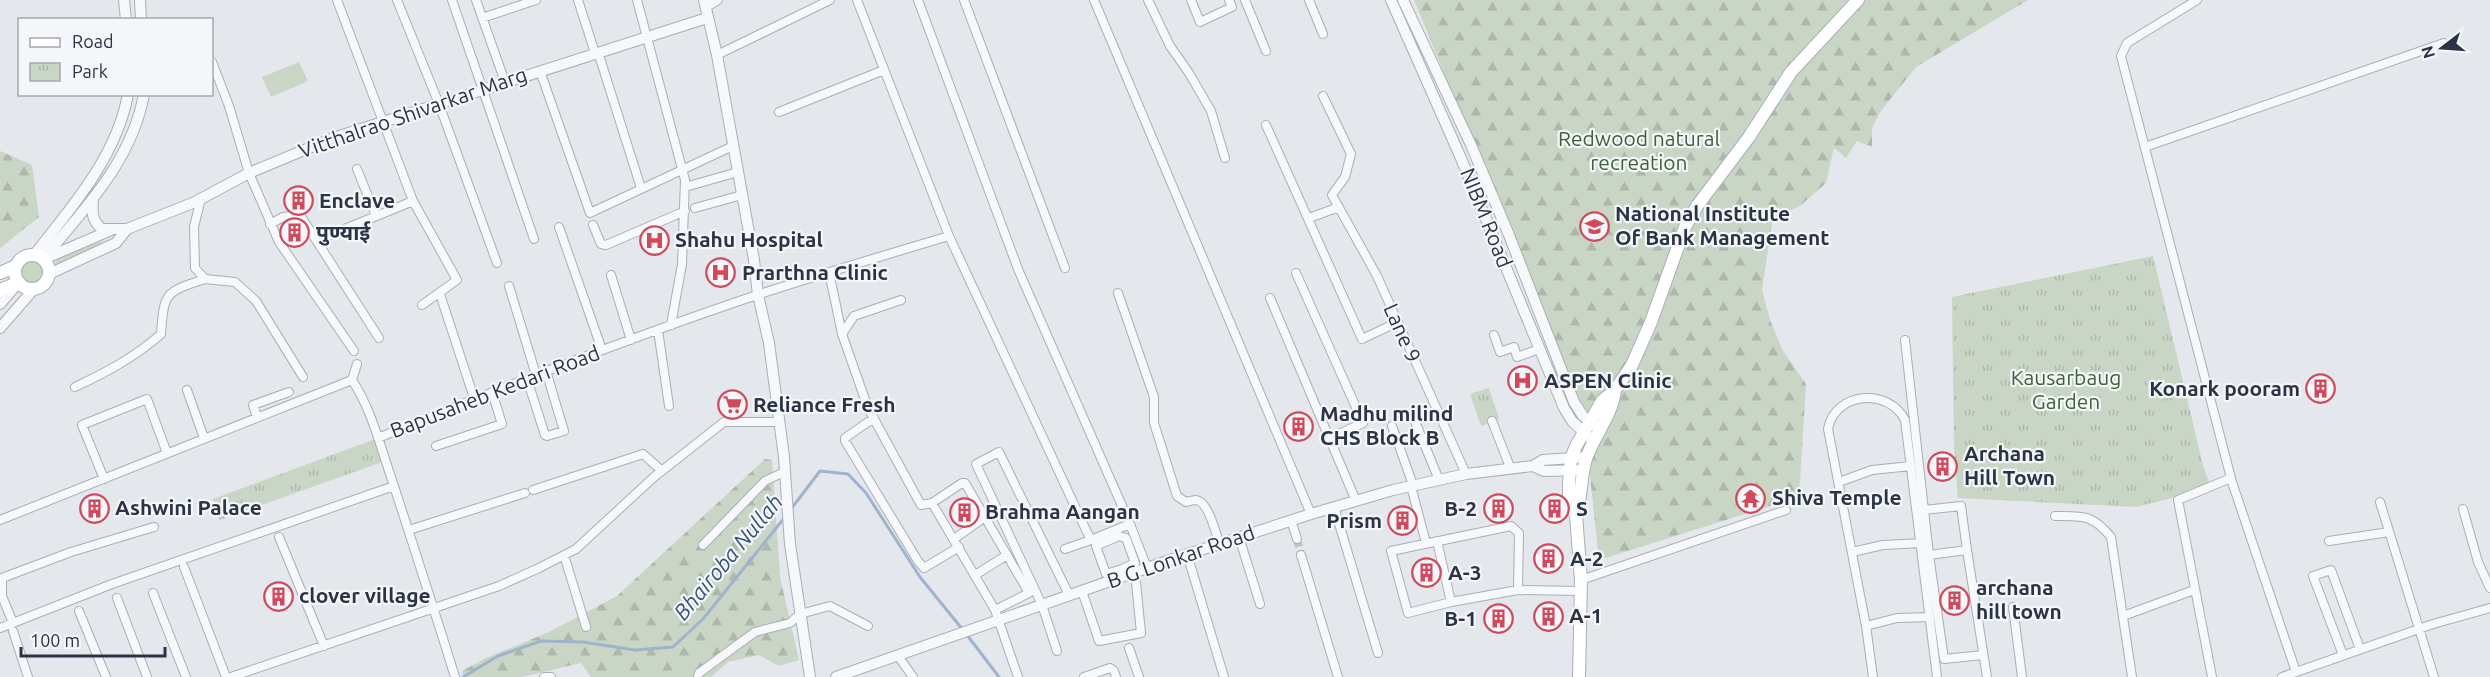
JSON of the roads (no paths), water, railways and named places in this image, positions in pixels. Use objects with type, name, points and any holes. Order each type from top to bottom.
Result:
[{"type":"main road","points":[[1579,677],[1580,586],[1576,515],[1569,500],[1571,464],[1583,434],[1602,401],[1615,390],[1632,365],[1651,322],[1674,254],[1697,206],[1749,137],[1791,72],[1858,0]]},
{"type":"main road","points":[[0,273],[16,266],[24,257],[39,257],[47,264],[49,274],[44,284],[28,288],[19,282],[15,271],[16,266]]},
{"type":"main road","points":[[0,290],[19,282]]},
{"type":"main road","points":[[1576,515],[1581,501],[1583,470],[1587,457],[1613,406],[1615,390]]},
{"type":"street","points":[[124,0],[126,18]]},
{"type":"street","points":[[140,0],[141,18]]},
{"type":"street","points":[[337,0],[413,201],[457,280],[440,294],[422,304]]},
{"type":"street","points":[[397,0],[439,104],[497,263]]},
{"type":"street","points":[[452,0],[534,239]]},
{"type":"street","points":[[476,0],[505,82]]},
{"type":"street","points":[[482,18],[536,0]]},
{"type":"street","points":[[578,0],[641,188]]},
{"type":"street","points":[[636,0],[683,168],[685,211],[682,264],[671,325]]},
{"type":"street","points":[[718,0],[705,9],[717,55],[758,295],[769,343],[790,544],[810,677]]},
{"type":"street","points":[[717,55],[830,0]]},
{"type":"street","points":[[857,0],[949,236],[1091,540]]},
{"type":"street","points":[[918,0],[1018,269],[1130,524],[1147,568]]},
{"type":"street","points":[[964,0],[1065,268]]},
{"type":"street","points":[[1094,0],[1311,514]]},
{"type":"street","points":[[1148,0],[1170,46],[1190,73],[1211,111],[1226,158]]},
{"type":"street","points":[[1191,0],[1200,22],[1232,8],[1229,0]]},
{"type":"street","points":[[1245,0],[1266,51]]},
{"type":"street","points":[[1309,0],[1323,34]]},
{"type":"street","name":"NIBM Road","points":[[1391,0],[1460,156],[1539,349],[1583,434],[1598,436]]},
{"type":"street","name":"NIBM Road","points":[[1403,0],[1471,145],[1509,235],[1569,405],[1590,423],[1598,436]]},
{"type":"street","points":[[2197,0],[2127,43],[2121,56],[2231,478],[2296,672]]},
{"type":"street","name":"Vitthalrao Shivarkar Marg","points":[[127,229],[201,198],[249,173],[333,138],[646,37],[705,9]]},
{"type":"street","points":[[2145,147],[2444,43]]},
{"type":"street","points":[[213,65],[229,106],[249,173],[270,224],[279,242],[354,351]]},
{"type":"street","points":[[779,112],[885,70]]},
{"type":"street","points":[[540,71],[590,213],[733,146]]},
{"type":"street","points":[[39,257],[114,140],[124,116],[128,96]]},
{"type":"street","points":[[39,257],[93,198],[128,147],[139,120],[144,96]]},
{"type":"street","name":"Lane 9","points":[[1323,96],[1351,154],[1345,177],[1332,195],[1377,276],[1466,474]]},
{"type":"street","points":[[1266,125],[1362,339],[1398,322]]},
{"type":"street","points":[[357,169],[376,216]]},
{"type":"street","points":[[685,187],[738,172]]},
{"type":"street","points":[[695,208],[742,195]]},
{"type":"street","points":[[93,198],[92,213],[95,223],[102,229],[110,231]]},
{"type":"street","points":[[201,198],[194,227],[195,268],[205,279]]},
{"type":"street","points":[[318,240],[413,201]]},
{"type":"street","points":[[1309,218],[1339,207]]},
{"type":"street","points":[[593,225],[601,244],[606,245],[685,211]]},
{"type":"street","points":[[270,224],[282,217],[300,215],[379,338]]},
{"type":"street","points":[[559,227],[602,350]]},
{"type":"street","points":[[39,257],[110,231],[127,229]]},
{"type":"street","points":[[49,274],[116,243],[127,229]]},
{"type":"street","name":"Bapusaheb Kedari Road","points":[[352,380],[362,394],[378,438],[474,398],[671,325],[829,272],[949,236]]},
{"type":"street","points":[[829,272],[842,334],[851,363],[874,418],[921,505],[932,503],[964,482],[1029,594],[997,615]]},
{"type":"street","points":[[1296,273],[1363,423],[1330,438]]},
{"type":"street","points":[[611,275],[631,340]]},
{"type":"street","points":[[75,387],[110,371],[154,341],[161,334],[163,304],[175,289],[205,279],[235,282],[256,301],[303,378]]},
{"type":"street","points":[[0,304],[19,282]]},
{"type":"street","points":[[509,286],[536,375]]},
{"type":"street","points":[[0,328],[34,288]]},
{"type":"street","points":[[1118,293],[1154,397],[1154,423],[1177,496],[1186,502],[1197,500],[1202,502],[1219,543]]},
{"type":"street","points":[[440,294],[474,398]]},
{"type":"street","points":[[1270,298],[1356,501]]},
{"type":"street","points":[[842,334],[854,316],[902,300]]},
{"type":"street","points":[[658,330],[669,406]]},
{"type":"street","points":[[1494,335],[1500,352],[1514,347],[1517,357],[1539,349]]},
{"type":"street","points":[[1905,340],[1929,555],[1944,659],[1983,655]]},
{"type":"street","points":[[0,520],[352,380],[357,364]]},
{"type":"street","points":[[527,379],[545,435],[564,430],[546,371]]},
{"type":"street","points":[[187,390],[204,438]]},
{"type":"street","points":[[257,417],[253,405],[289,392]]},
{"type":"street","points":[[436,446],[502,424],[492,392]]},
{"type":"street","points":[[1873,677],[1866,626],[1828,429],[1830,420],[1845,403],[1865,397],[1882,399],[1900,408],[1905,420],[1937,677]]},
{"type":"street","points":[[104,479],[82,425],[147,399],[167,453]]},
{"type":"street","points":[[1412,414],[1439,480]]},
{"type":"street","points":[[874,418],[845,438],[845,441],[918,561],[924,568],[959,548]]},
{"type":"street","points":[[1492,421],[1510,467]]},
{"type":"street","points":[[231,677],[499,586],[576,549],[662,471],[724,422],[777,422]]},
{"type":"street","points":[[1392,426],[1412,485],[1426,543]]},
{"type":"street","points":[[378,438],[435,608],[455,677]]},
{"type":"street","points":[[1058,651],[1042,605],[976,464],[999,452],[1069,595]]},
{"type":"street","points":[[409,530],[643,454],[662,471]]},
{"type":"street","name":"B G Lonkar Road","points":[[836,677],[971,630],[997,615],[1042,605],[1127,572],[1147,568],[1334,507],[1412,485],[1466,474],[1533,466],[1544,471],[1587,457]]},
{"type":"street","name":"B G Lonkar Road","points":[[1571,464],[1583,470]]},
{"type":"street","points":[[1839,482],[1872,470],[1911,466]]},
{"type":"street","points":[[702,544],[765,481],[784,472]]},
{"type":"street","points":[[2212,677],[2178,500],[2231,478]]},
{"type":"street","points":[[0,628],[13,627],[112,584],[394,486]]},
{"type":"street","points":[[2380,502],[2434,677]]},
{"type":"street","points":[[932,503],[997,615],[1018,677]]},
{"type":"street","points":[[1924,510],[1961,506],[1987,677]]},
{"type":"street","points":[[1334,507],[1378,653]]},
{"type":"street","points":[[2463,509],[2478,562],[2490,588]]},
{"type":"street","points":[[1518,591],[1519,533],[1511,525],[1391,551],[1408,613],[1451,602],[1518,591],[1580,586],[1786,510]]},
{"type":"street","points":[[2055,516],[2081,516],[2099,522],[2111,537],[2132,677]]},
{"type":"street","points":[[954,539],[985,517]]},
{"type":"street","points":[[1291,520],[1297,538]]},
{"type":"street","points":[[1065,549],[1111,535],[1126,538],[1135,562],[1127,572],[1106,574],[1096,546],[1111,535],[1130,524]]},
{"type":"street","points":[[28,677],[2,596],[1,579],[71,552],[154,527]]},
{"type":"street","points":[[2329,541],[2389,532]]},
{"type":"street","points":[[279,537],[324,646]]},
{"type":"street","points":[[1239,537],[1260,604]]},
{"type":"street","points":[[1437,541],[1451,602]]},
{"type":"street","points":[[1852,552],[1883,545],[1921,543]]},
{"type":"street","points":[[1929,555],[1967,550]]},
{"type":"street","points":[[1187,554],[1224,677]]},
{"type":"street","points":[[564,555],[586,627]]},
{"type":"street","points":[[975,575],[1007,555]]},
{"type":"street","points":[[1302,555],[1338,677]]},
{"type":"street","points":[[184,567],[226,677]]},
{"type":"street","points":[[2343,655],[2313,576],[2331,570],[2360,649]]},
{"type":"street","points":[[1082,591],[1099,641],[1142,633],[1127,572]]},
{"type":"street","points":[[2122,616],[2194,590]]},
{"type":"street","points":[[153,592],[186,677]]},
{"type":"street","points":[[117,598],[147,677]]},
{"type":"street","points":[[698,677],[699,673],[755,632],[790,623],[800,614],[830,606],[868,626]]},
{"type":"street","points":[[2013,607],[2022,677]]},
{"type":"street","points":[[2282,677],[2418,629],[2490,608]]},
{"type":"street","points":[[79,610],[106,677]]},
{"type":"street","points":[[1866,626],[1897,618],[1930,617]]},
{"type":"street","points":[[1130,648],[1139,677]]},
{"type":"street","points":[[898,656],[913,677]]},
{"type":"street","points":[[1084,677],[1110,668],[1116,677]]},
{"type":"street","points":[[544,677],[551,677]]},
{"type":"waterway","points":[[791,509],[820,471],[848,474],[866,493],[920,577],[963,630]]},
{"type":"waterway","name":"Bhairoba Nullah","points":[[463,677],[498,656],[541,641],[583,642],[635,650],[673,647],[703,619],[785,517]]},
{"type":"waterway","points":[[967,635],[999,677]]},
{"type":"tunnel","points":[[1297,539],[1301,555]]},
{"type":"place","name":"Enclave","points":[[298,201]]},
{"type":"place","name":"National Institute Of Bank Management","points":[[1594,226]]},
{"type":"place","name":"पुण्याई","points":[[295,233]]},
{"type":"place","name":"Shahu Hospital","points":[[654,240]]},
{"type":"place","name":"Prarthna Clinic","points":[[721,273]]},
{"type":"place","name":"ASPEN Clinic","points":[[1523,381]]},
{"type":"place","name":"Konark pooram","points":[[2321,389]]},
{"type":"place","name":"Reliance Fresh","points":[[732,405]]},
{"type":"place","name":"Madhu milind CHS Block B","points":[[1299,426]]},
{"type":"place","name":"Archana Hill Town","points":[[1943,466]]},
{"type":"place","name":"Shiva Temple","points":[[1751,498]]},
{"type":"place","name":"Ashwini Palace","points":[[94,508]]},
{"type":"place","name":"B-2","points":[[1498,509]]},
{"type":"place","name":"S","points":[[1555,509]]},
{"type":"place","name":"Brahma Aangan","points":[[964,512]]},
{"type":"place","name":"Prism","points":[[1403,521]]},
{"type":"place","name":"A-2","points":[[1549,559]]},
{"type":"place","name":"A-3","points":[[1427,573]]},
{"type":"place","name":"clover village","points":[[278,596]]},
{"type":"place","name":"archana hill town","points":[[1955,600]]},
{"type":"place","name":"A-1","points":[[1548,616]]},
{"type":"place","name":"B-1","points":[[1498,619]]},
{"type":"park label","name":"Redwood natural recreation","points":[[1639,151]]},
{"type":"park label","name":"Kausarbaug Garden","points":[[2066,390]]}]
